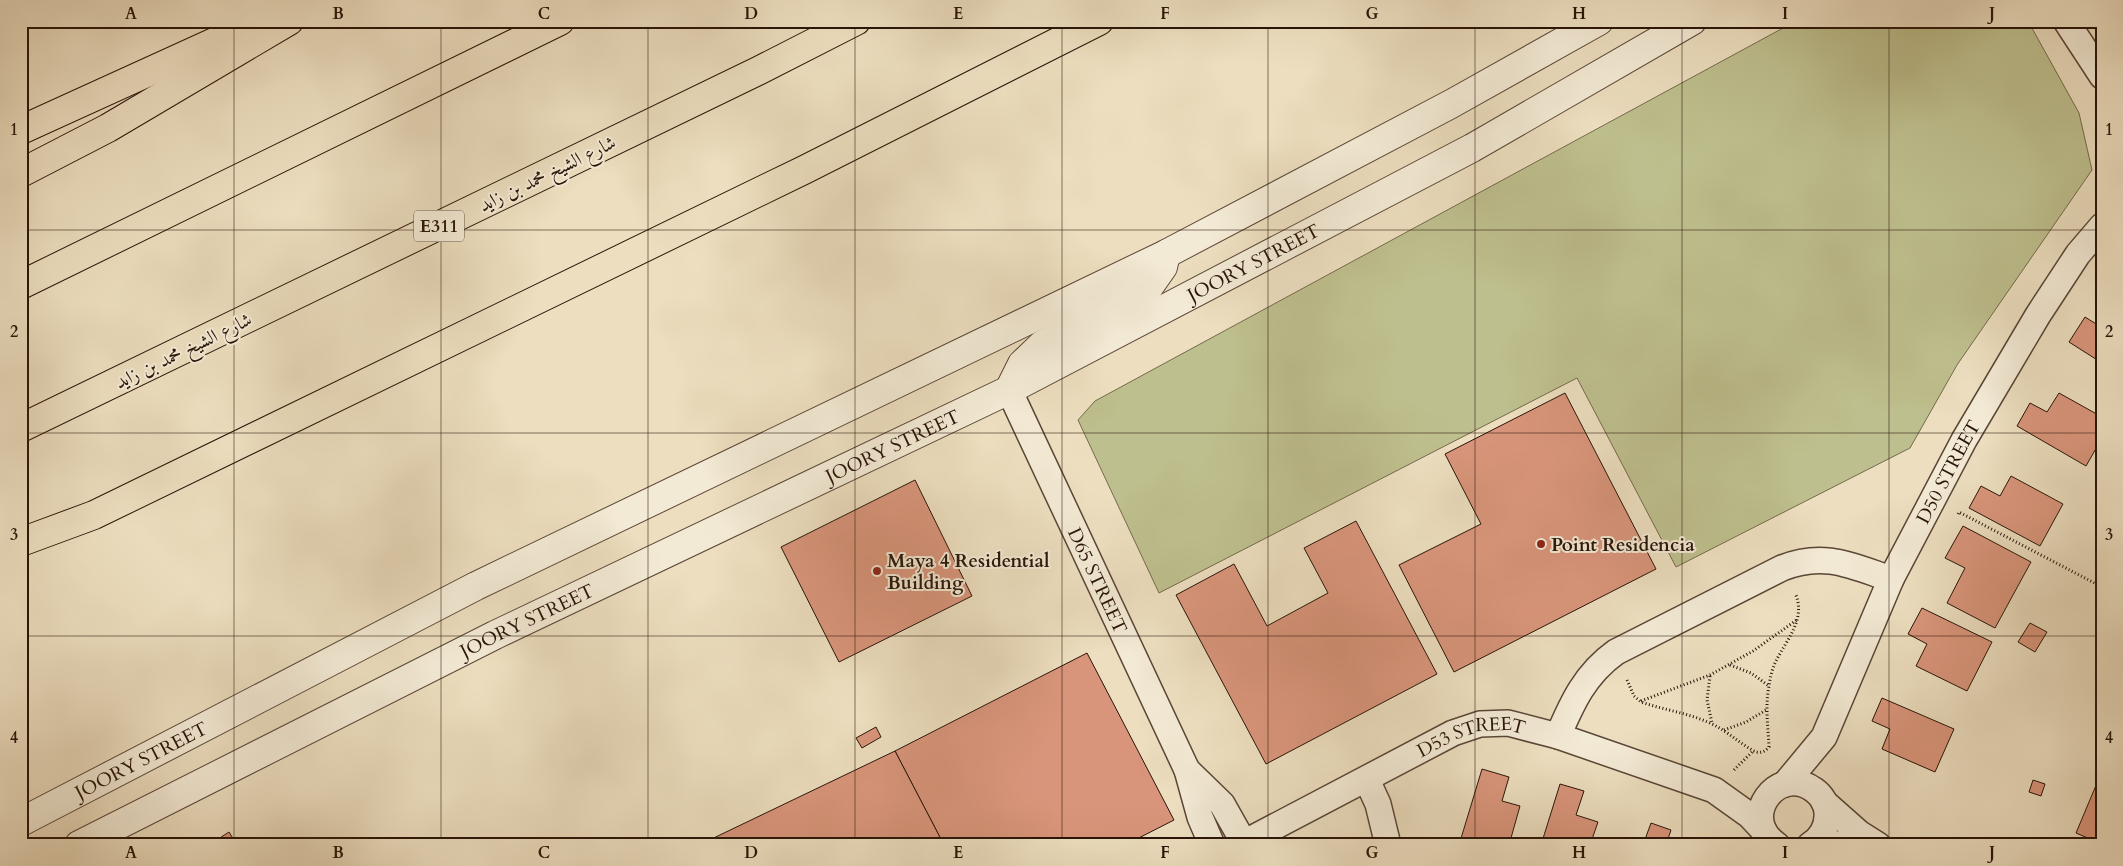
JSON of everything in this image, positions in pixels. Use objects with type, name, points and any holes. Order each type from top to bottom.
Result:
[{"type":"highway","points":[[21,130],[260,21]]},
{"type":"highway","points":[[21,173],[108,128],[289,21]]},
{"type":"highway","points":[[21,285],[560,21]]},
{"type":"highway","name":"شارع الشيخ محمد بن زايد","points":[[21,428],[751,75],[856,21]]},
{"type":"highway","points":[[21,542],[94,515],[804,170],[1099,21]]},
{"type":"highway","points":[[21,562],[94,515]]},
{"type":"street","name":"JOORY STREET","points":[[21,822],[476,586],[1166,254],[1451,104],[1599,21]]},
{"type":"street","name":"JOORY STREET","points":[[79,845],[495,635],[1009,390],[1472,148],[1692,21]]},
{"type":"street","points":[[2066,21],[2102,76]]},
{"type":"street","name":"D50 STREET","points":[[1768,838],[1760,812],[1763,803],[1824,736],[1891,579],[1929,503],[1991,392],[2038,315],[2078,254],[2102,226]]},
{"type":"street","points":[[1009,390],[1022,364],[1043,344],[1149,287],[1163,267],[1166,254]]},
{"type":"street","name":"D65 STREET","points":[[1009,390],[1187,770],[1200,817],[1212,845]]},
{"type":"street","points":[[1558,736],[1582,686],[1603,661],[1616,652],[1782,568],[1805,560],[1828,559],[1891,579]]},
{"type":"street","name":"D53 STREET","points":[[1242,844],[1367,780],[1453,733],[1480,724],[1508,723],[1558,736],[1714,790],[1749,815],[1768,838]]},
{"type":"street","name":"D50 STREET","points":[[1812,844],[1820,837],[1827,820],[1822,798],[1824,736]]},
{"type":"street","name":"D65 STREET","points":[[1187,770],[1222,804],[1242,844]]},
{"type":"street","points":[[1367,780],[1378,804],[1388,845]]},
{"type":"street","name":"D53 STREET","points":[[1714,790],[1804,784],[1822,798]]},
{"type":"street","points":[[1822,798],[1859,833],[1878,845]]},
{"type":"street","points":[[1812,844],[1873,845]]},
{"type":"path","points":[[1929,503],[1956,518],[1959,512],[2102,587]]},
{"type":"path","points":[[1616,652],[1629,686],[1634,696],[1640,702],[1712,724],[1724,730],[1753,751],[1758,753],[1765,751],[1769,747],[1766,710],[1774,666],[1799,618],[1800,611],[1796,595],[1782,568]]},
{"type":"path","points":[[1640,702],[1710,675],[1729,665],[1799,618]]},
{"type":"path","points":[[1729,665],[1751,673],[1769,686]]},
{"type":"path","points":[[1710,675],[1707,700],[1712,724]]},
{"type":"path","points":[[1724,730],[1752,720],[1766,710]]},
{"type":"green space","points":[[1796,21],[2028,21],[2079,113],[2092,170],[1957,365],[1910,448],[1676,567],[1577,378],[1159,593],[1078,420],[1095,401]]},
{"type":"building","points":[[2085,317],[2101,327],[2102,325],[2102,363],[2069,342]]},
{"type":"building","name":"Point Residencia","points":[[1565,393],[1656,569],[1454,672],[1399,565],[1481,524],[1445,454]]},
{"type":"building","points":[[2059,393],[2102,417],[2102,438],[2086,466],[2017,426],[2030,403],[2047,412]]},
{"type":"building","points":[[2011,476],[2063,504],[2040,546],[1969,508],[1981,486],[2000,496]]},
{"type":"building","name":"Maya 4 Residential Building","points":[[915,480],[972,596],[839,662],[781,547]]},
{"type":"building","points":[[1356,521],[1437,674],[1266,764],[1176,595],[1234,564],[1267,626],[1328,593],[1304,548]]},
{"type":"building","points":[[1963,526],[2031,562],[1995,628],[1947,603],[1965,568],[1945,558]]},
{"type":"building","points":[[1922,608],[1992,642],[1967,691],[1916,666],[1927,644],[1908,634]]},
{"type":"building","points":[[2030,623],[2047,632],[2035,652],[2018,642]]},
{"type":"building","points":[[1087,653],[1174,820],[1125,845],[944,845],[895,751]]},
{"type":"building","points":[[1882,698],[1954,729],[1935,772],[1882,749],[1890,729],[1872,721]]},
{"type":"building","points":[[876,727],[881,737],[862,748],[856,738]]},
{"type":"building","points":[[895,751],[944,845],[699,845]]},
{"type":"building","points":[[1482,769],[1509,777],[1502,801],[1520,806],[1509,845],[1459,845]]},
{"type":"building","points":[[2033,780],[2045,784],[2041,796],[2029,792]]},
{"type":"building","points":[[2097,783],[2102,785],[2102,844],[2076,833]]},
{"type":"building","points":[[1560,784],[1584,791],[1576,815],[1598,822],[1590,845],[1541,845]]},
{"type":"building","points":[[1651,823],[1671,830],[1666,845],[1643,845]]},
{"type":"building","points":[[229,832],[237,845],[209,845]]},
{"type":"place","name":"Point Residencia","points":[[1541,544]]},
{"type":"place","name":"Maya 4 Residential Building","points":[[877,571]]}]
